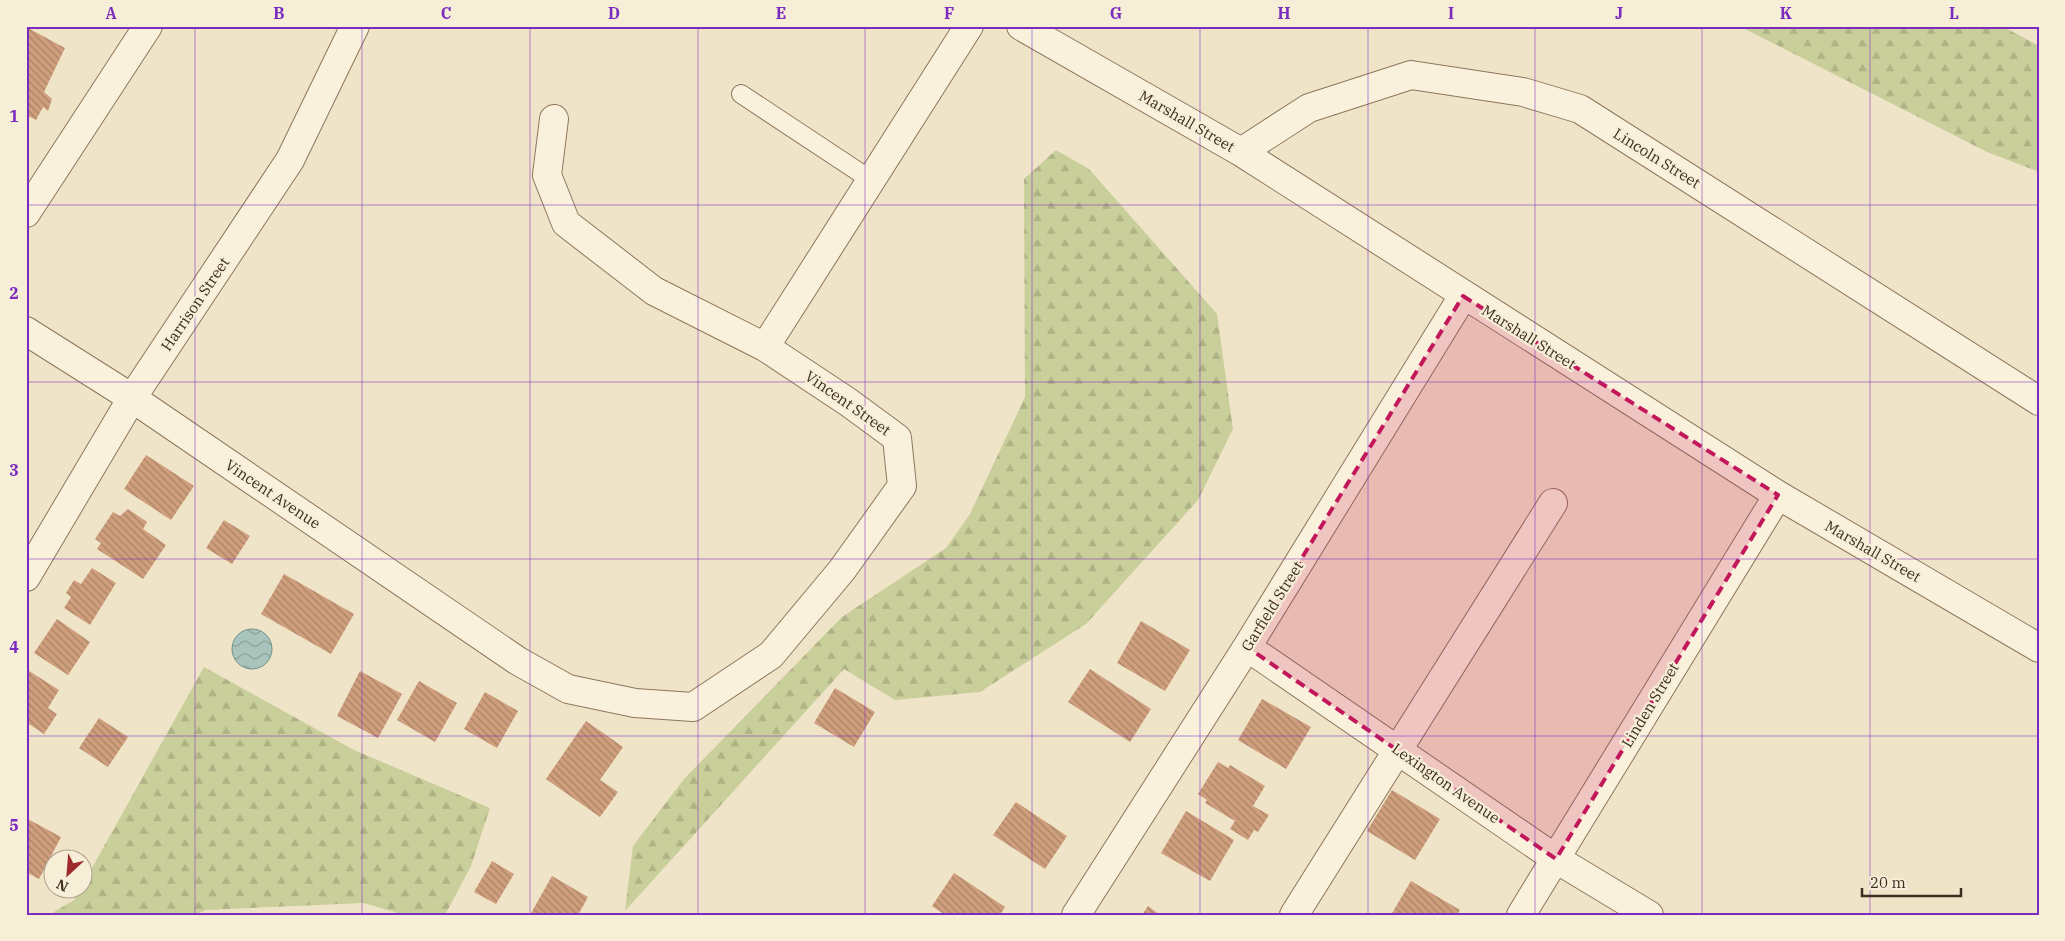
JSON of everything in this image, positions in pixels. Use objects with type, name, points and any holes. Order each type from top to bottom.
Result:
[{"type":"street","points":[[26,213],[148,26]]},
{"type":"street","name":"Harrison Street","points":[[26,578],[132,398],[290,160],[355,26]]},
{"type":"street","points":[[554,119],[547,175],[566,223],[654,291],[765,347],[969,26]]},
{"type":"street","name":"Marshall Street","points":[[1021,26],[1241,152],[1778,495],[2039,648]]},
{"type":"street","name":"Lincoln Street","points":[[1241,152],[1309,108],[1411,76],[1523,92],[1580,109],[2039,401]]},
{"type":"street","name":"Garfield Street","points":[[1076,915],[1247,647],[1464,296]]},
{"type":"street","name":"Vincent Avenue","points":[[26,331],[132,398],[518,661]]},
{"type":"street","name":"Vincent Street","points":[[518,661],[568,689],[635,703],[693,707],[771,655],[842,570],[902,486],[897,438],[848,402],[765,347]]},
{"type":"street","name":"Linden Street","points":[[1521,915],[1778,495]]},
{"type":"street","points":[[1294,915],[1553,503]]},
{"type":"street","name":"Lexington Avenue","points":[[1247,647],[1556,859],[1648,915]]},
{"type":"lane","points":[[741,94],[871,180]]},
{"type":"highlighted area","points":[[1463,296],[1778,495],[1556,859],[1247,647]]},
{"type":"green space","points":[[1739,26],[2002,26],[2039,46],[2039,172],[1987,152]]},
{"type":"green space","points":[[1056,150],[1089,169],[1217,314],[1233,429],[1198,500],[1086,624],[980,692],[895,700],[844,669],[625,911],[633,846],[684,779],[842,617],[946,548],[970,514],[1025,397],[1024,179]]},
{"type":"green space","points":[[204,667],[354,750],[490,808],[471,866],[445,915],[404,915],[364,903],[206,910],[195,915],[49,915],[75,898],[92,898],[92,868]]},
{"type":"water","points":[[256,629],[263,632],[269,638],[272,649],[271,657],[263,666],[256,669],[248,669],[241,666],[233,657],[232,645],[235,638],[244,630]]},
{"type":"building","points":[[26,27],[65,48],[44,92],[52,99],[48,111],[43,107],[36,120],[28,116],[26,118]]},
{"type":"building","points":[[146,455],[194,486],[171,520],[124,489]]},
{"type":"building","points":[[128,509],[147,522],[143,529],[166,545],[143,579],[97,549],[101,543],[95,539],[113,512],[120,516]]},
{"type":"building","points":[[224,520],[250,536],[232,564],[206,548]]},
{"type":"building","points":[[92,568],[116,583],[90,625],[64,608],[71,597],[66,593],[74,580],[81,584]]},
{"type":"building","points":[[284,574],[354,614],[331,654],[261,614]]},
{"type":"building","points":[[57,619],[90,642],[68,675],[34,653]]},
{"type":"building","points":[[1141,621],[1190,650],[1165,691],[1117,663]]},
{"type":"building","points":[[26,669],[59,690],[48,708],[57,714],[44,734],[26,722]]},
{"type":"building","points":[[1090,669],[1151,709],[1130,742],[1068,702]]},
{"type":"building","points":[[360,671],[402,694],[378,738],[337,716]]},
{"type":"building","points":[[419,681],[457,703],[435,742],[397,720]]},
{"type":"building","points":[[835,688],[875,712],[854,747],[814,723]]},
{"type":"building","points":[[485,692],[518,711],[497,748],[464,729]]},
{"type":"building","points":[[1262,699],[1311,727],[1286,769],[1238,740]]},
{"type":"building","points":[[99,718],[128,737],[108,767],[79,748]]},
{"type":"building","points":[[586,721],[623,747],[600,780],[618,792],[600,817],[546,779]]},
{"type":"building","points":[[1218,762],[1228,768],[1230,765],[1265,786],[1253,806],[1269,815],[1258,832],[1254,830],[1248,840],[1230,829],[1235,821],[1205,803],[1207,800],[1198,794]]},
{"type":"building","points":[[1392,790],[1440,819],[1415,860],[1367,831]]},
{"type":"building","points":[[1016,802],[1067,836],[1045,869],[993,835]]},
{"type":"building","points":[[1186,811],[1234,840],[1210,881],[1161,853]]},
{"type":"building","points":[[26,818],[61,837],[55,848],[42,848],[42,873],[39,879],[26,872]]},
{"type":"building","points":[[492,861],[514,874],[496,904],[474,892]]},
{"type":"building","points":[[954,873],[1005,907],[1000,915],[945,915],[932,906]]},
{"type":"building","points":[[552,876],[588,897],[578,915],[530,915]]},
{"type":"building","points":[[1411,881],[1460,910],[1457,915],[1391,915]]},
{"type":"building","points":[[1148,906],[1160,915],[1142,915]]}]
